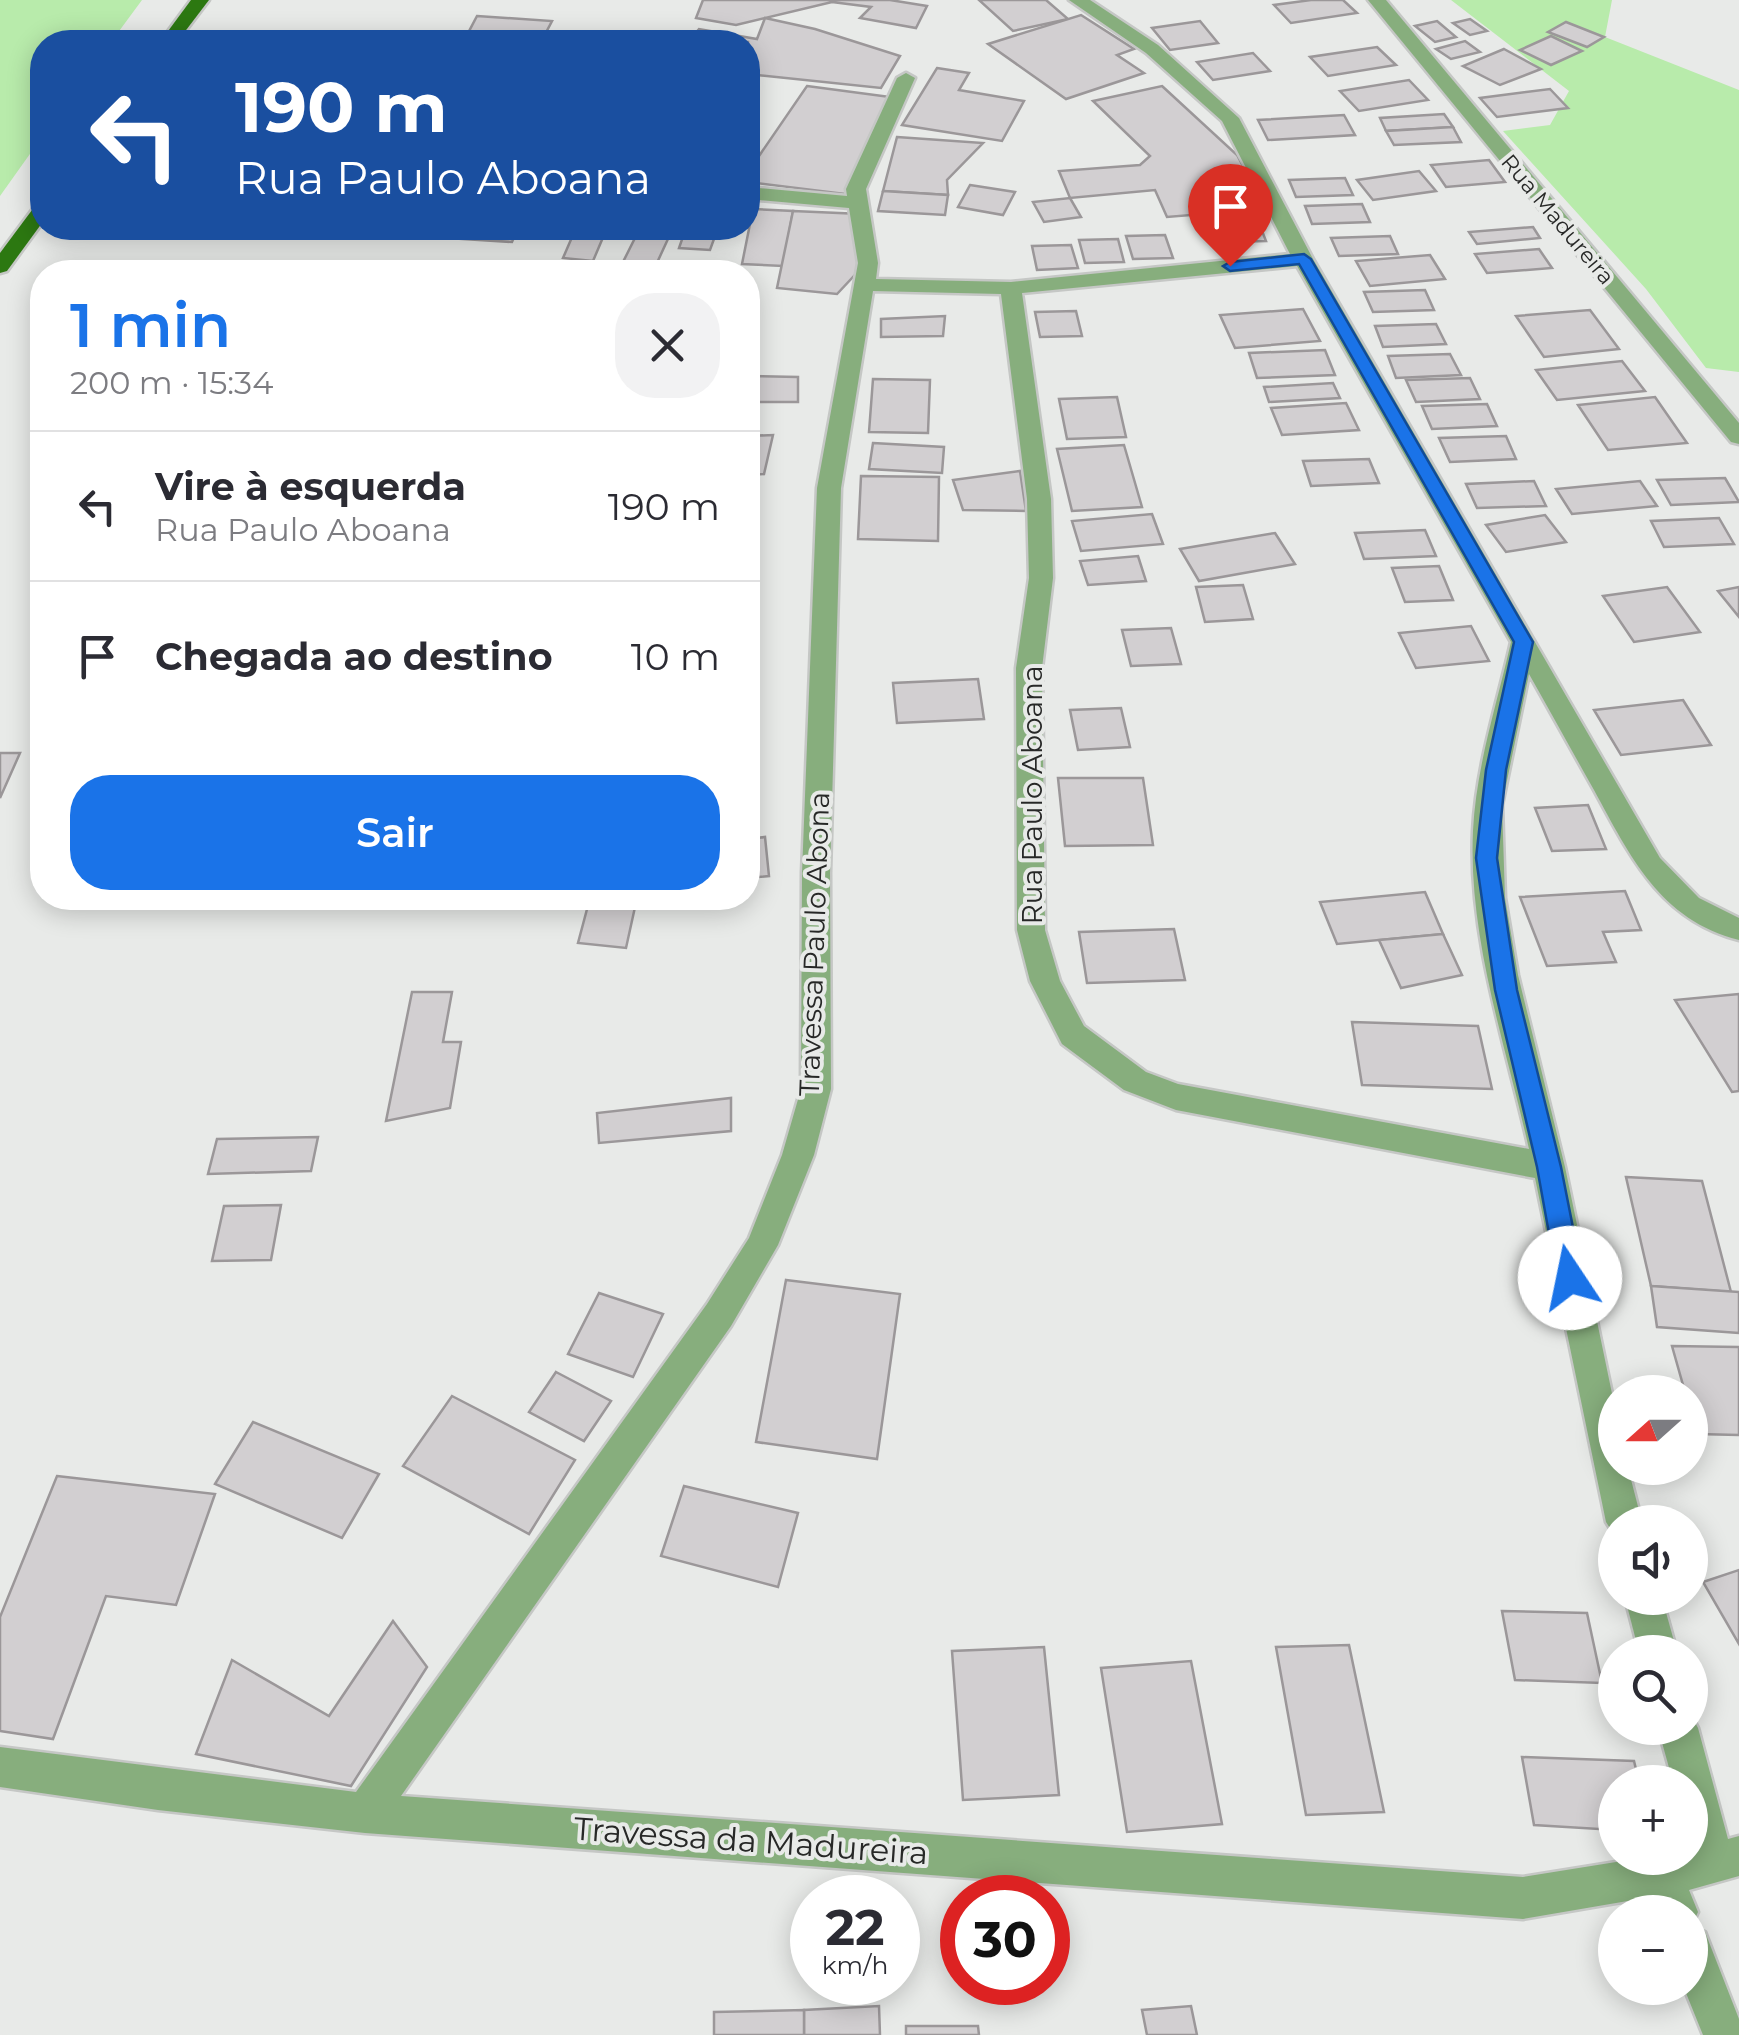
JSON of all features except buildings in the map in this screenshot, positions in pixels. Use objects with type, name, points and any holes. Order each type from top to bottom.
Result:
[{"type":"main road","points":[[177,30],[200,0]]},
{"type":"main road","points":[[0,266],[30,226]]},
{"type":"street","points":[[1078,0],[1152,49],[1230,118],[1304,259],[1650,866],[1678,898],[1705,918],[1735,928]]},
{"type":"street","name":"Rua Madureira","points":[[1377,0],[1739,437]]},
{"type":"street","name":"Travessa Paulo Abona","points":[[365,1813],[719,1316],[762,1245],[798,1155],[816,1089],[816,873],[830,488],[865,285],[868,244],[856,188],[906,78]]},
{"type":"street","points":[[760,194],[858,202]]},
{"type":"street","points":[[865,285],[1011,288],[1304,259]]},
{"type":"street","name":"Rua Paulo Aboana","points":[[1011,288],[1039,498],[1042,578],[1029,668],[1031,930],[1056,1010],[1072,1035],[1100,1058],[1134,1081],[1176,1097],[1549,1167]]},
{"type":"street","points":[[1524,642],[1496,770],[1487,858],[1506,990],[1549,1167],[1598,1425],[1619,1505]]},
{"type":"street","points":[[1684,1745],[1726,1860]]},
{"type":"street","name":"Travessa da Madureira","points":[[0,1767],[158,1790],[365,1813],[1523,1898],[1646,1875]]},
{"type":"street","points":[[1708,1993],[1724,2035]]},
{"type":"green space","points":[[0,0],[142,0],[120,30],[30,30],[30,154],[0,196]]},
{"type":"green space","points":[[1451,0],[1612,0],[1605,37],[1739,90],[1739,372],[1706,368],[1646,289],[1503,131],[1550,125],[1569,91]]},
{"type":"route","points":[[1230,266],[1304,259],[1524,642],[1496,770],[1487,858],[1506,990],[1549,1167],[1570,1278]]}]
